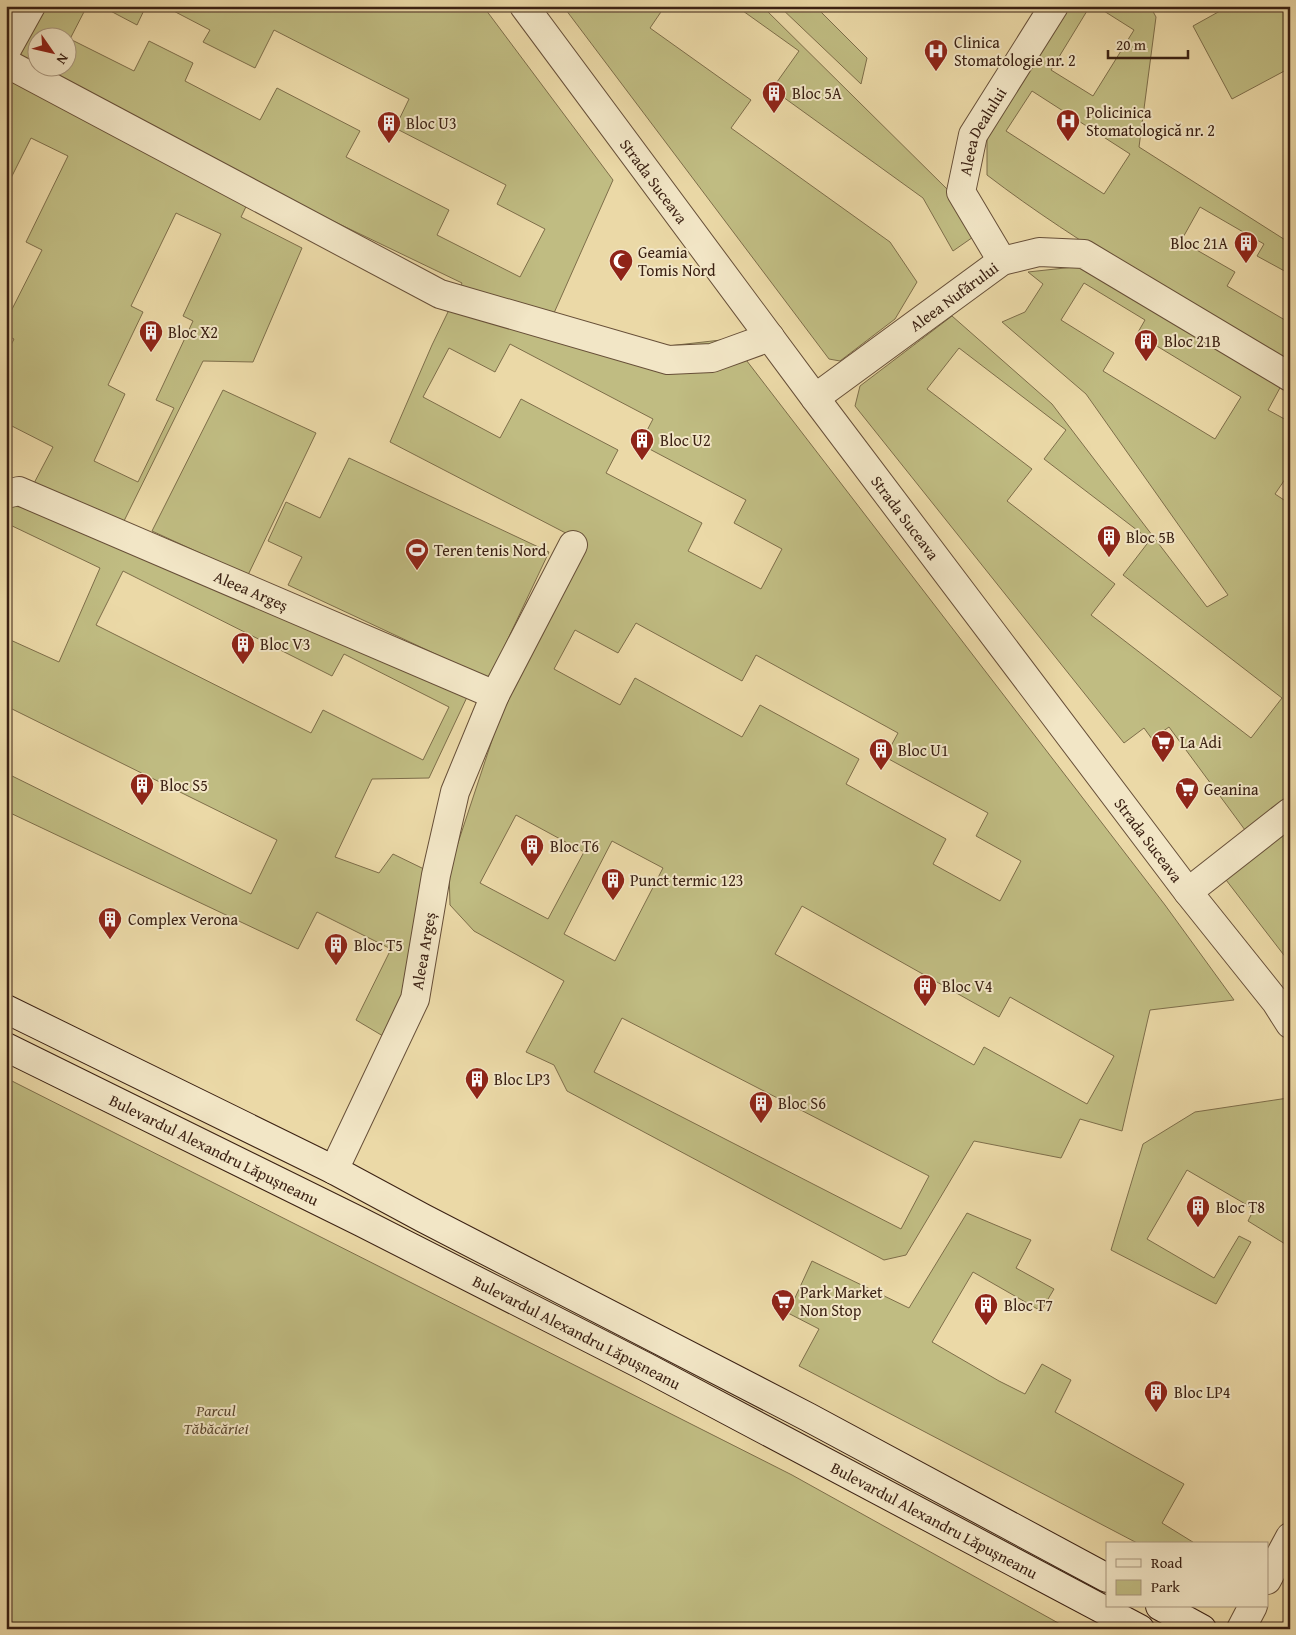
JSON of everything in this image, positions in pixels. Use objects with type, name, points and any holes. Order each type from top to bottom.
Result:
[{"type":"street","points":[[6,51],[31,6]]},
{"type":"street","name":"Strada Suceava","points":[[524,6],[815,398],[1188,892],[1276,1002],[1290,1024]]},
{"type":"street","name":"Aleea Dealului","points":[[1002,261],[961,192],[973,135],[1054,6]]},
{"type":"street","points":[[6,63],[440,294],[668,360],[712,358],[770,337]]},
{"type":"street","name":"Aleea Nufărului","points":[[815,398],[1002,261],[1039,252],[1084,254],[1290,377]]},
{"type":"street","name":"Aleea Argeș","points":[[6,494],[19,491],[496,695]]},
{"type":"street","name":"Aleea Argeș","points":[[334,1170],[415,999],[436,876],[455,792],[496,695],[572,544]]},
{"type":"street","points":[[1188,892],[1290,812]]},
{"type":"street","name":"Bulevardul Alexandru Lăpușneanu","points":[[6,1009],[334,1170],[808,1417],[1106,1577]]},
{"type":"street","name":"Bulevardul Alexandru Lăpușneanu","points":[[6,1047],[361,1222],[653,1371],[1140,1629]]},
{"type":"street","points":[[1268,1578],[1290,1537]]},
{"type":"street","points":[[1164,1608],[1202,1629]]},
{"type":"street","points":[[1242,1629],[1252,1608]]},
{"type":"green space","points":[[42,6],[87,6],[76,28],[31,28]]},
{"type":"green space","points":[[101,6],[146,6],[137,25]]},
{"type":"green space","points":[[164,6],[483,6],[613,180],[554,313],[659,347],[730,339],[1165,905],[1234,1000],[1150,1010],[1122,1131],[1080,1119],[1061,1158],[974,1141],[906,1255],[884,1260],[567,1091],[554,1065],[526,1052],[564,981],[474,931],[450,905],[449,870],[507,695],[583,542],[390,442],[432,345],[462,283],[308,209],[258,182],[241,217],[302,248],[253,362],[203,361],[124,521],[32,487],[53,447],[6,423],[6,355],[14,339],[6,335],[6,321],[42,250],[26,242],[68,156],[31,138],[6,188],[6,75],[28,33],[28,78],[78,78],[78,43],[134,71],[149,41],[193,63],[185,81],[260,120],[277,88],[360,131],[346,157],[449,210],[437,235],[520,277],[545,229],[497,204],[506,185],[395,128],[409,99],[274,30],[255,68],[203,42],[210,30]],"holes":[[[176,213],[221,234],[183,316],[193,321],[156,400],[174,408],[138,482],[94,461],[125,394],[108,385],[143,312],[131,306]],[[510,344],[653,419],[640,444],[746,500],[734,523],[782,549],[761,589],[688,551],[702,523],[606,473],[618,450],[521,399],[500,438],[423,397],[449,348],[495,372]],[[636,623],[742,681],[756,655],[898,733],[885,757],[988,813],[976,836],[1021,861],[1000,901],[933,864],[946,839],[846,784],[859,759],[760,705],[742,737],[635,678],[620,705],[554,669],[575,630],[618,653]],[[516,815],[584,852],[548,919],[480,883]],[[612,841],[663,868],[615,961],[564,934]],[[802,906],[999,1017],[1010,997],[1114,1056],[1087,1104],[984,1047],[974,1065],[775,954]],[[622,1018],[929,1176],[901,1229],[594,1072]]]},
{"type":"green space","points":[[563,6],[665,6],[650,28],[751,100],[731,128],[890,242],[917,282],[895,319],[840,361],[829,359]]},
{"type":"green space","points":[[736,6],[762,6],[948,190],[976,235],[953,251],[923,198],[772,89],[799,51]]},
{"type":"green space","points":[[779,6],[815,6],[867,58],[861,84]]},
{"type":"green space","points":[[1068,6],[1090,6],[1051,70],[1093,96],[1134,30],[1096,6],[1150,6],[1156,17],[1139,147],[1290,243],[1290,274],[1257,256],[1264,244],[1200,207],[1181,241],[1235,272],[1227,286],[1290,323],[1290,367],[1097,251],[987,175],[987,127]],"holes":[[[1032,91],[1130,154],[1104,194],[1006,131]]]},
{"type":"green space","points":[[1229,6],[1290,6],[1290,68],[1232,99],[1193,26]]},
{"type":"green space","points":[[1083,266],[1281,386],[1268,410],[1290,422],[1290,472],[1275,494],[1290,504],[1290,796],[1245,830],[1169,727],[1152,739],[1144,728],[1124,743],[855,406],[860,386],[952,316],[1052,404],[1207,607],[1228,595],[1086,394],[1002,322],[1025,312],[1043,284],[1028,272]],"holes":[[[1084,283],[1145,320],[1137,334],[1241,397],[1215,439],[1103,371],[1114,353],[1061,320]],[[959,348],[1066,430],[1044,459],[1150,540],[1123,575],[1282,698],[1251,738],[1091,615],[1115,584],[1007,501],[1032,469],[927,389]]]},
{"type":"green space","points":[[223,390],[316,433],[248,575],[152,531]]},
{"type":"green space","name":"Teren tenis Nord","points":[[349,458],[549,552],[489,679],[288,585],[302,557],[268,541],[286,502],[320,518]]},
{"type":"green space","points":[[6,506],[25,507],[468,695],[429,778],[372,779],[335,857],[379,873],[393,854],[426,870],[406,998],[388,1039],[356,1020],[391,949],[317,912],[298,949],[6,811],[6,773],[251,894],[277,840],[6,706],[6,638],[59,662],[100,568],[6,523]],"holes":[[[123,571],[332,676],[344,654],[449,707],[423,760],[323,710],[311,733],[96,625]]]},
{"type":"green space","points":[[1290,824],[1290,963],[1223,876]]},
{"type":"green space","name":"Parcul Tăbăcăriei","points":[[6,1078],[792,1475],[1069,1629],[6,1629]]},
{"type":"green space","points":[[1288,1098],[1290,1100],[1290,1247],[1248,1221],[1254,1209],[1187,1170],[1147,1239],[1214,1278],[1239,1236],[1251,1242],[1216,1304],[1111,1250],[1143,1144],[1195,1112]]},
{"type":"green space","points":[[967,1213],[1031,1240],[1016,1268],[1054,1289],[1041,1311],[973,1272],[932,1342],[1025,1394],[1042,1364],[1071,1380],[1055,1412],[1184,1484],[1162,1523],[1193,1542],[1135,1542],[799,1366],[819,1329],[788,1313],[812,1261],[909,1308]]},
{"type":"place","name":"Clinica Stomatologie nr. 2","points":[[936,72]]},
{"type":"place","name":"Bloc 5A","points":[[774,114]]},
{"type":"place","name":"Policinica Stomatologică nr. 2","points":[[1068,142]]},
{"type":"place","name":"Bloc U3","points":[[389,144]]},
{"type":"place","name":"Bloc 21A","points":[[1246,264]]},
{"type":"place","name":"Geamia Tomis Nord","points":[[621,282]]},
{"type":"place","name":"Bloc X2","points":[[151,353]]},
{"type":"place","name":"Bloc 21B","points":[[1146,362]]},
{"type":"place","name":"Bloc U2","points":[[642,461]]},
{"type":"place","name":"Bloc 5B","points":[[1109,558]]},
{"type":"place","name":"Teren tenis Nord","points":[[417,571]]},
{"type":"place","name":"Bloc V3","points":[[243,665]]},
{"type":"place","name":"La Adi","points":[[1163,763]]},
{"type":"place","name":"Bloc U1","points":[[881,771]]},
{"type":"place","name":"Bloc S5","points":[[142,806]]},
{"type":"place","name":"Geanina","points":[[1187,810]]},
{"type":"place","name":"Bloc T6","points":[[532,867]]},
{"type":"place","name":"Punct termic 123","points":[[613,901]]},
{"type":"place","name":"Complex Verona","points":[[110,940]]},
{"type":"place","name":"Bloc T5","points":[[336,966]]},
{"type":"place","name":"Bloc V4","points":[[925,1007]]},
{"type":"place","name":"Bloc LP3","points":[[477,1100]]},
{"type":"place","name":"Bloc S6","points":[[761,1124]]},
{"type":"place","name":"Bloc T8","points":[[1198,1228]]},
{"type":"place","name":"Park Market Non Stop","points":[[783,1322]]},
{"type":"place","name":"Bloc T7","points":[[986,1326]]},
{"type":"place","name":"Bloc LP4","points":[[1156,1413]]}]
